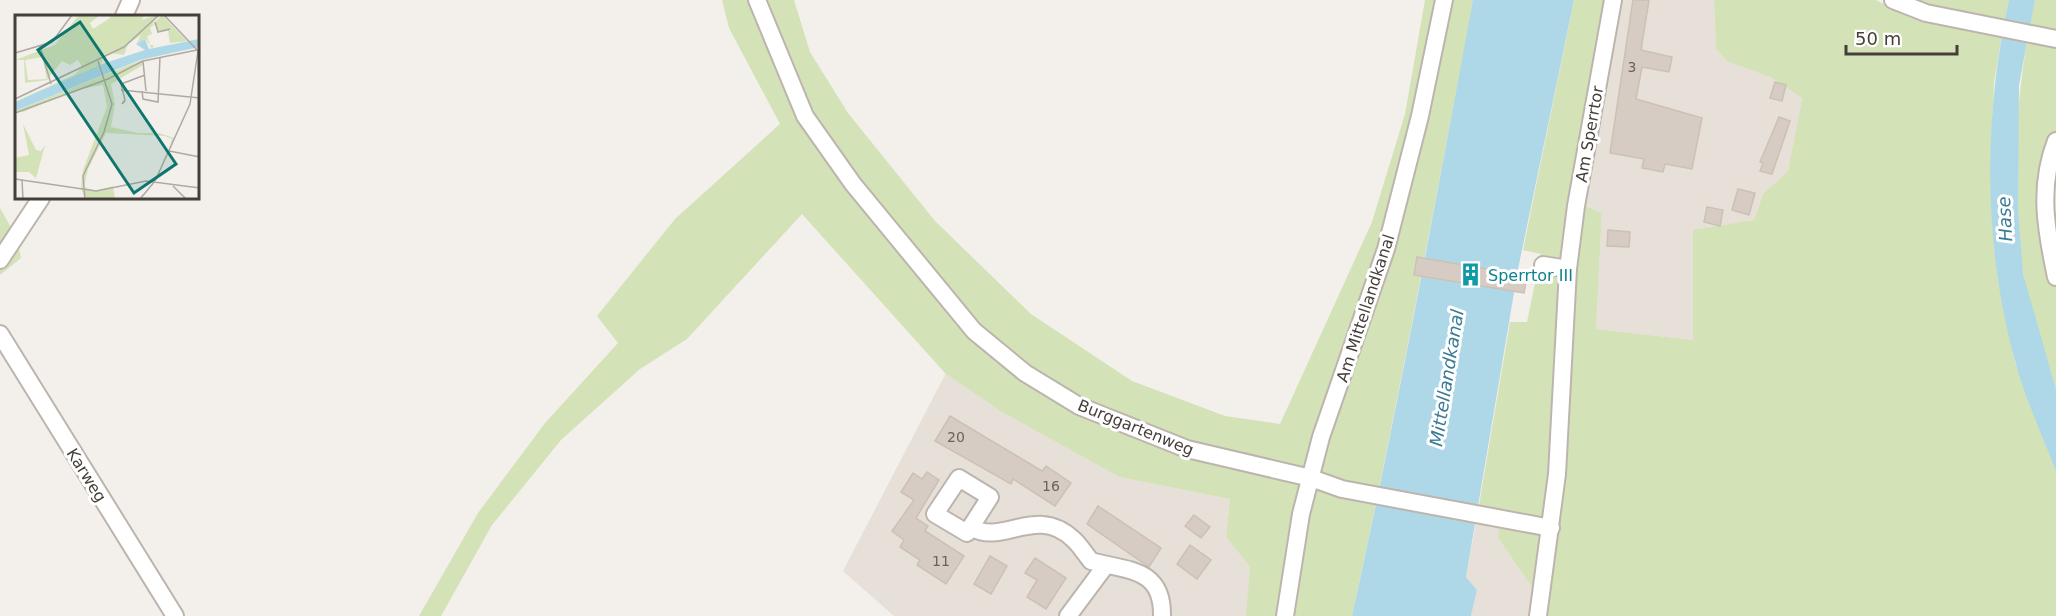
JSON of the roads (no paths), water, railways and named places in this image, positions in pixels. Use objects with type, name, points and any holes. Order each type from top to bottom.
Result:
[{"type":"street","points":[[124,15],[131,0]]},
{"type":"street","name":"Burggartenweg","points":[[757,0],[805,116],[853,184],[974,330],[1025,373],[1079,406],[1187,449],[1311,478],[1342,489],[1551,528]]},
{"type":"street","name":"Am Mittellandkanal","points":[[1285,616],[1301,514],[1322,437],[1386,249],[1420,116],[1444,0]]},
{"type":"street","name":"Am Sperrtor","points":[[1551,528],[1557,474],[1568,269],[1576,206],[1613,0]]},
{"type":"street","points":[[1893,0],[1926,13],[2049,37]]},
{"type":"street","points":[[2056,141],[2049,159],[2043,199],[2047,235],[2056,277]]},
{"type":"street","points":[[0,260],[40,200]]},
{"type":"street","points":[[1543,265],[1568,269]]},
{"type":"street","name":"Karweg","points":[[0,334],[175,616]]},
{"type":"street","points":[[971,527],[979,532],[999,532],[1030,523],[1052,526],[1072,538],[1091,561],[1132,568],[1153,582],[1162,601],[1162,616]]},
{"type":"street","points":[[1538,616],[1551,528]]},
{"type":"street","points":[[1068,616],[1106,565]]},
{"type":"water","name":"Mittellandkanal","points":[[1473,0],[1574,0],[1518,269],[1466,577],[1477,590],[1471,616],[1352,616],[1400,386]]},
{"type":"water","name":"Hase","points":[[2009,0],[2035,0],[2019,85],[2018,209],[2023,274],[2056,389],[2056,472],[2015,361],[2004,317],[1992,226],[1990,181],[1994,90]]},
{"type":"place","name":"Sperrtor III","points":[[1470,275]]}]
